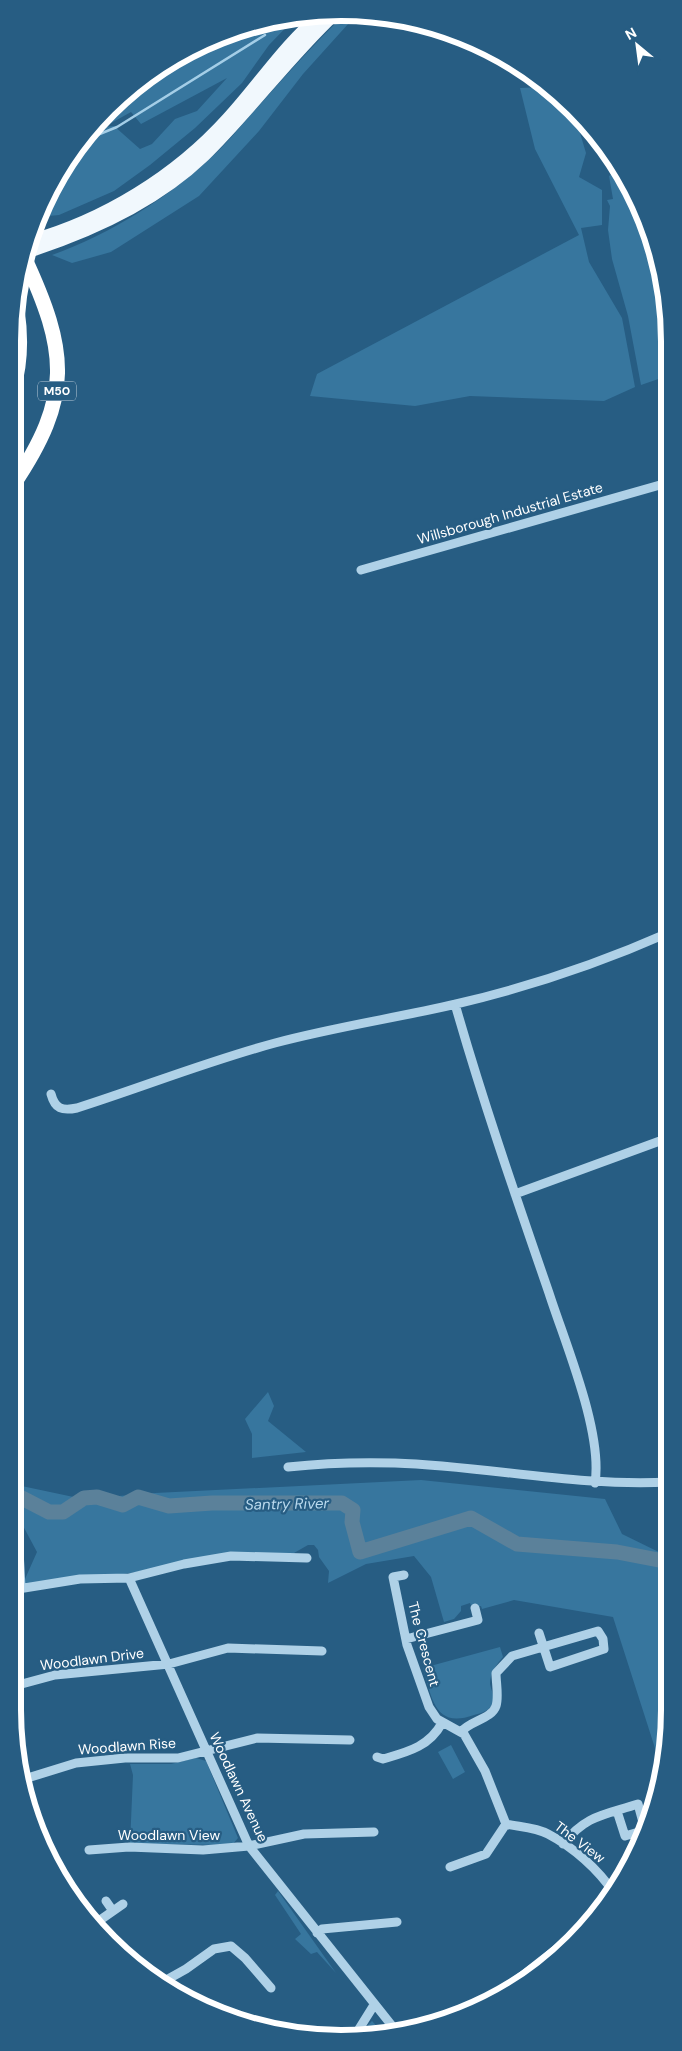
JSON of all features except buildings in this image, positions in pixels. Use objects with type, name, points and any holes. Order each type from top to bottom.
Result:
[{"type":"highway","name":"M50","points":[[21,473],[36,451],[44,433],[57,393],[59,373],[52,326],[29,269]]},
{"type":"main road","points":[[35,250],[86,231],[152,195],[186,171],[226,133],[301,47],[327,22]]},
{"type":"main road","points":[[38,238],[100,215],[153,182],[188,156],[227,119],[286,49],[312,23]]},
{"type":"street","name":"Willsborough Industrial Estate","points":[[361,570],[661,485]]},
{"type":"street","points":[[51,1094],[54,1104],[58,1109],[66,1111],[274,1043],[361,1022],[455,1004],[534,984],[625,952],[661,936]]},
{"type":"street","points":[[455,1004],[473,1066],[590,1418],[597,1471],[595,1483]]},
{"type":"street","points":[[516,1194],[661,1141]]},
{"type":"street","points":[[288,1467],[329,1463],[396,1463],[595,1483],[661,1482]]},
{"type":"street","points":[[21,1588],[80,1579],[129,1578],[184,1564],[232,1556],[306,1558]]},
{"type":"street","name":"The Crescent","points":[[404,1575],[393,1577],[406,1639],[426,1701],[433,1714],[442,1722],[461,1732],[486,1771],[506,1824]]},
{"type":"street","name":"Woodlawn Avenue","points":[[129,1578],[249,1846],[317,1934],[392,2026]]},
{"type":"street","points":[[406,1639],[478,1620],[475,1608]]},
{"type":"street","points":[[461,1732],[465,1726],[494,1711],[497,1705],[496,1673],[512,1656],[544,1647],[598,1631],[604,1639],[604,1649],[550,1667],[544,1647],[539,1633]]},
{"type":"street","name":"Woodlawn Drive","points":[[21,1684],[55,1675],[169,1664],[228,1648],[322,1651]]},
{"type":"street","points":[[378,1757],[383,1759],[420,1747],[437,1733],[442,1722]]},
{"type":"street","name":"Woodlawn Rise","points":[[28,1778],[76,1762],[126,1758],[178,1758],[206,1749],[257,1738],[350,1740]]},
{"type":"street","points":[[563,1844],[574,1830],[584,1822],[638,1804],[642,1818]]},
{"type":"street","points":[[617,1811],[626,1836],[636,1833]]},
{"type":"street","points":[[450,1867],[486,1854],[506,1824]]},
{"type":"street","name":"The View","points":[[506,1824],[535,1829],[548,1834],[589,1864],[608,1886]]},
{"type":"street","name":"Woodlawn View","points":[[89,1850],[129,1848],[203,1850],[249,1846],[304,1834],[374,1832]]},
{"type":"street","points":[[106,1901],[113,1911]]},
{"type":"street","points":[[100,1920],[123,1904]]},
{"type":"street","points":[[317,1934],[322,1929],[397,1922]]},
{"type":"street","points":[[168,1979],[186,1969],[214,1948],[231,1946],[260,1981],[271,1988]]},
{"type":"street","points":[[359,2029],[374,2004]]},
{"type":"shaded area","points":[[338,21],[350,21],[303,74],[259,131],[199,196],[111,252],[72,263],[52,255],[96,237],[118,225],[160,198],[199,169],[221,148]]},
{"type":"shaded area","points":[[288,26],[269,45],[242,83],[195,128],[150,165],[114,191],[59,215],[47,216],[75,163],[87,146],[101,130],[115,115],[146,87],[200,54],[238,38]],"holes":[[[227,78],[197,111],[175,119],[152,144],[140,149],[114,126],[104,127],[131,112],[141,124]]]},
{"type":"shaded area","points":[[536,87],[575,123],[586,153],[579,177],[602,190],[602,225],[581,228],[589,262],[622,318],[635,387],[604,401],[470,396],[415,406],[310,396],[317,374],[579,235],[535,149],[520,88]]},
{"type":"shaded area","points":[[613,173],[628,200],[644,238],[655,279],[660,320],[661,378],[641,385],[628,316],[612,259],[608,230],[610,206],[607,200],[613,199],[609,176]]},
{"type":"shaded area","points":[[268,1392],[274,1406],[268,1421],[306,1452],[252,1458],[252,1434],[245,1419]]},
{"type":"shaded area","points":[[421,1480],[605,1499],[622,1534],[661,1553],[661,1710],[657,1756],[613,1617],[514,1600],[482,1609],[481,1606],[472,1608],[470,1603],[461,1606],[461,1611],[454,1619],[444,1622],[431,1577],[414,1556],[366,1564],[328,1583],[329,1571],[319,1557],[318,1550],[314,1545],[308,1545],[294,1553],[227,1553],[131,1573],[21,1588],[37,1552],[21,1524],[21,1486],[83,1499],[155,1493]]},
{"type":"shaded area","points":[[500,1647],[503,1657],[491,1676],[492,1706],[488,1710],[461,1718],[451,1718],[443,1714],[433,1700],[423,1668]]},
{"type":"shaded area","points":[[451,1745],[465,1772],[453,1779],[438,1752]]},
{"type":"shaded area","points":[[196,1758],[206,1761],[238,1838],[232,1845],[130,1844],[133,1775],[130,1764],[171,1764]]},
{"type":"shaded area","points":[[278,1891],[336,1973],[317,1952],[311,1954],[295,1939],[301,1934],[275,1895]]},
{"type":"shaded area","points":[[372,2021],[378,2027],[365,2029]]},
{"type":"waterway","points":[[96,135],[117,127],[265,35]]},
{"type":"waterway","name":"Santry River","points":[[21,1498],[49,1512],[63,1512],[84,1498],[97,1497],[123,1505],[138,1497],[169,1506],[212,1503],[342,1503],[353,1510],[352,1522],[360,1552],[471,1518],[517,1544],[617,1552],[661,1560]]}]
